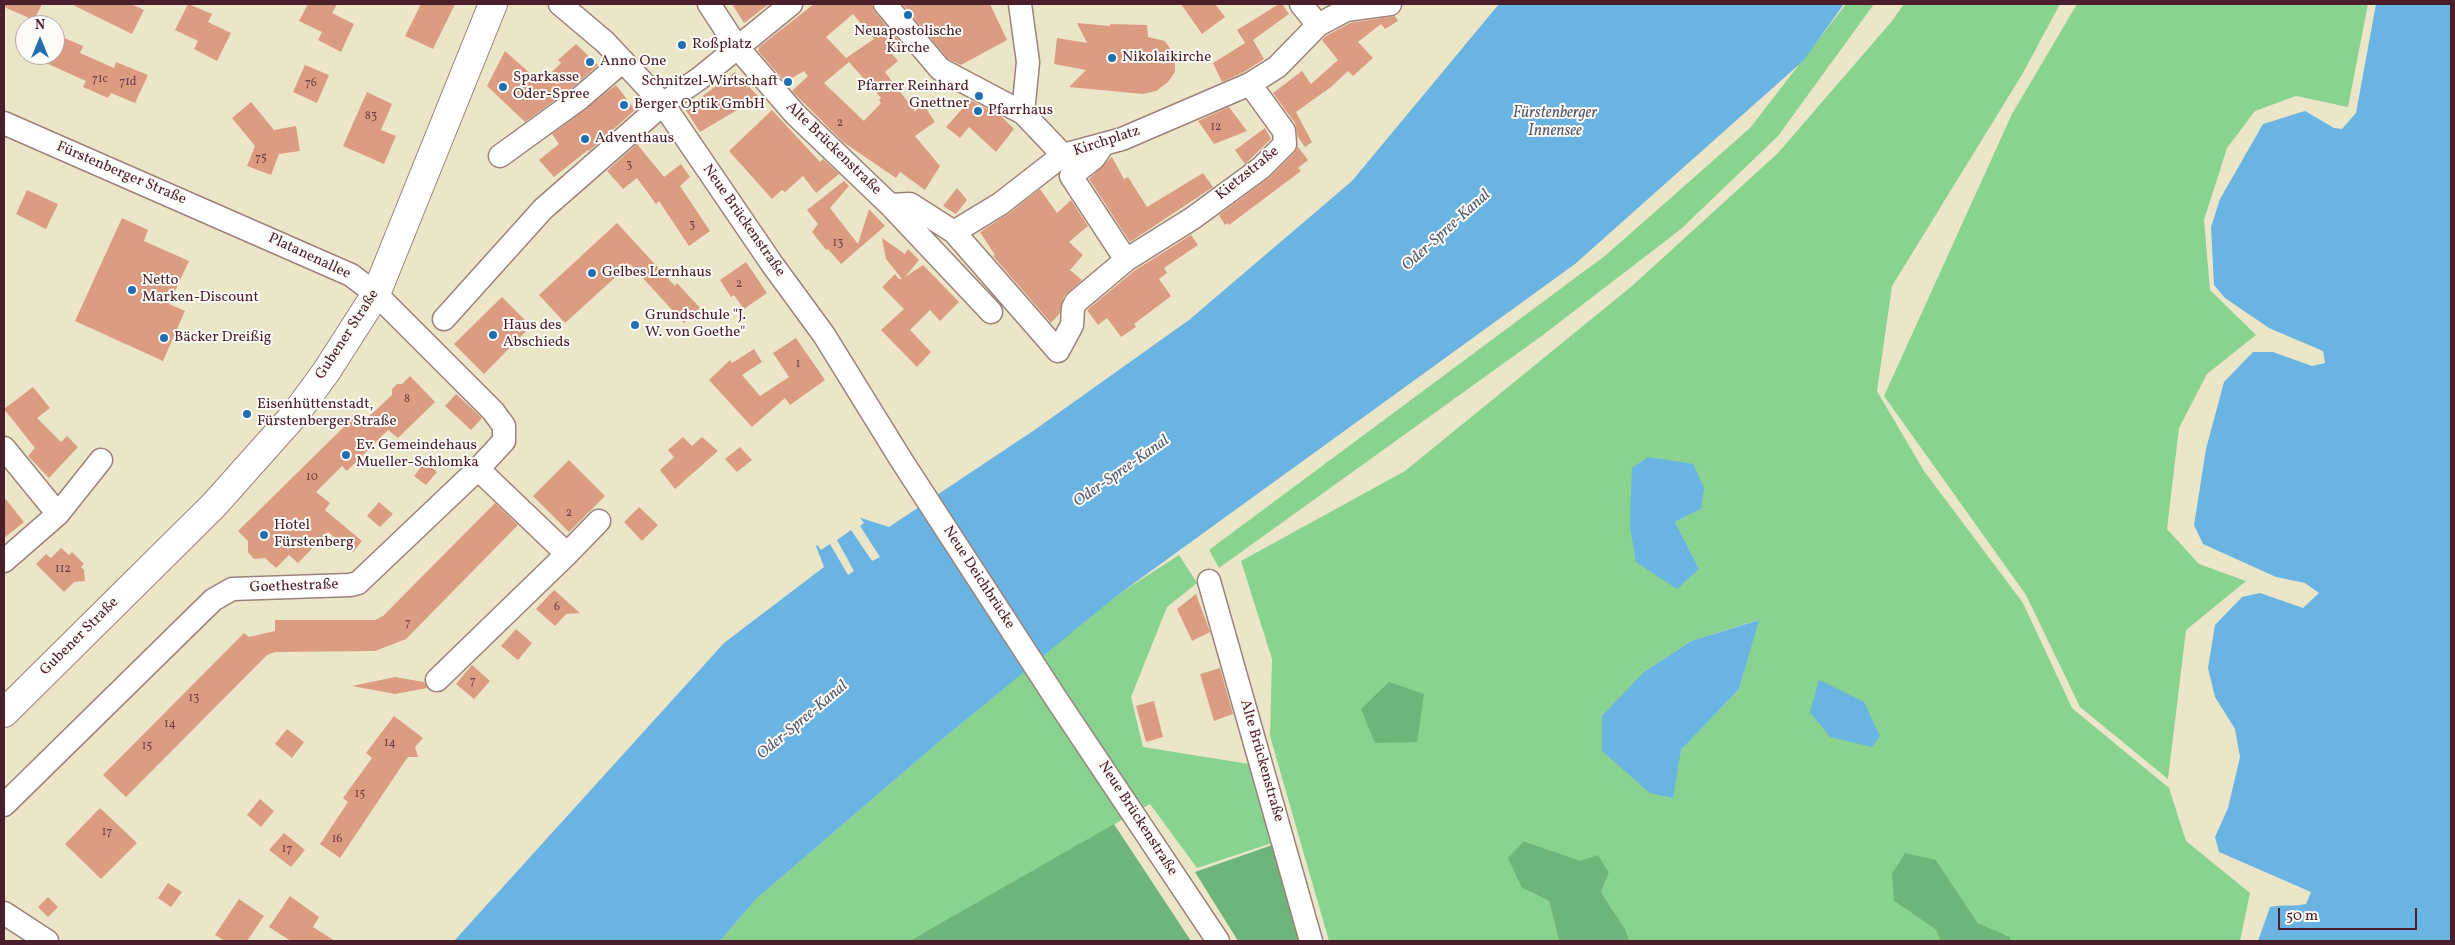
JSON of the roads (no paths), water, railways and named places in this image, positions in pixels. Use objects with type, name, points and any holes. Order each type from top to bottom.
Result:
[{"type":"main road","name":"Gubener Straße","points":[[4,713],[207,512],[265,449],[326,372],[376,294],[493,4]]},
{"type":"street","name":"Neue Brückenstraße","points":[[560,4],[623,61],[663,104],[766,256],[824,334],[900,458]]},
{"type":"street","name":"Alte Brückenstraße","points":[[709,4],[737,47],[796,114],[890,204],[991,312]]},
{"type":"street","points":[[444,318],[542,209],[663,104],[791,4]]},
{"type":"street","name":"Kirchplatz","points":[[885,4],[940,69],[1023,113],[1063,155],[1103,144],[1161,123],[1250,84]]},
{"type":"street","points":[[1020,4],[1028,62],[1023,113]]},
{"type":"street","points":[[1302,4],[1318,25]]},
{"type":"street","points":[[1250,84],[1277,67],[1318,25],[1346,10],[1390,4]]},
{"type":"street","points":[[500,156],[580,98],[623,61]]},
{"type":"street","name":"Kietzstraße","points":[[1058,351],[1072,325],[1073,308],[1076,302],[1126,260],[1200,212],[1261,168],[1285,144],[1284,131],[1250,84]]},
{"type":"street","name":"Fürstenberger Straße","points":[[4,123],[238,225]]},
{"type":"street","points":[[1103,144],[1094,158],[1070,176],[1126,260]]},
{"type":"street","points":[[954,232],[1000,204],[1063,155]]},
{"type":"street","name":"Alte Brückenstraße","points":[[890,204],[910,204],[954,232],[1058,351]]},
{"type":"street","name":"Platanenallee","points":[[238,225],[351,275],[376,294]]},
{"type":"street","name":"Goethestraße","points":[[4,805],[213,600],[232,589],[350,585],[358,583],[478,469],[504,441],[504,426],[500,418],[376,294]]},
{"type":"street","points":[[4,448],[58,514]]},
{"type":"street","name":"Neue Deichbrücke","points":[[900,458],[1055,697]]},
{"type":"street","points":[[4,561],[58,514],[100,460]]},
{"type":"street","points":[[478,469],[567,554]]},
{"type":"street","points":[[437,680],[599,521]]},
{"type":"street","name":"Alte Brückenstraße","points":[[1209,581],[1310,941]]},
{"type":"street","name":"Neue Brückenstraße","points":[[1055,697],[1218,941]]},
{"type":"street","points":[[4,913],[47,941]]},
{"type":"water","name":"Fürstenberger Innensee","points":[[1499,4],[1844,4],[1803,61],[1575,264],[1115,597],[934,746],[756,899],[720,941],[454,941],[724,643],[824,567],[816,546],[858,517],[889,527],[1033,431],[1189,320],[1352,181]]},
{"type":"water","points":[[2376,4],[2451,4],[2451,941],[2258,941],[2270,907],[2306,904],[2311,892],[2219,852],[2215,837],[2228,808],[2240,757],[2235,729],[2215,697],[2208,668],[2215,625],[2242,597],[2260,593],[2303,608],[2319,593],[2305,583],[2276,577],[2203,544],[2194,525],[2206,449],[2224,382],[2253,352],[2273,352],[2312,366],[2325,363],[2323,351],[2269,328],[2225,298],[2214,285],[2211,227],[2220,199],[2263,124],[2305,111],[2334,128],[2342,129],[2356,113]]},
{"type":"water","points":[[1648,457],[1693,464],[1704,488],[1701,509],[1675,522],[1699,569],[1677,589],[1636,562],[1630,526],[1632,468]]},
{"type":"water","points":[[1759,620],[1739,689],[1681,750],[1673,798],[1650,793],[1602,751],[1602,716],[1644,672],[1691,641]]},
{"type":"water","points":[[1819,680],[1864,702],[1880,736],[1872,747],[1830,737],[1810,712]]},
{"type":"place","name":"Neuapostolische Kirche","points":[[908,15]]},
{"type":"place","name":"Roßplatz","points":[[682,45]]},
{"type":"place","name":"Nikolaikirche","points":[[1112,58]]},
{"type":"place","name":"Anno One","points":[[590,62]]},
{"type":"place","name":"Schnitzel-Wirtschaft","points":[[788,82]]},
{"type":"place","name":"Sparkasse Oder-Spree","points":[[503,87]]},
{"type":"place","name":"Pfarrer Reinhard Gnettner","points":[[979,96]]},
{"type":"place","name":"Berger Optik GmbH","points":[[624,105]]},
{"type":"place","name":"Pfarrhaus","points":[[978,111]]},
{"type":"place","name":"Adventhaus","points":[[585,139]]},
{"type":"place","name":"Gelbes Lernhaus","points":[[592,273]]},
{"type":"place","name":"Netto Marken-Discount","points":[[132,290]]},
{"type":"place","name":"Grundschule \"J. W. von Goethe\"","points":[[635,325]]},
{"type":"place","name":"Haus des Abschieds","points":[[493,335]]},
{"type":"place","name":"Bäcker Dreißig","points":[[164,338]]},
{"type":"place","name":"Eisenhüttenstadt, Fürstenberger Straße","points":[[247,414]]},
{"type":"place","name":"Ev. Gemeindehaus Mueller-Schlomka","points":[[346,455]]},
{"type":"place","name":"Hotel Fürstenberg","points":[[264,535]]},
{"type":"water label","name":"Oder-Spree-Kanal","points":[[1447,231]]},
{"type":"water label","name":"Oder-Spree-Kanal","points":[[1122,472]]},
{"type":"water label","name":"Oder-Spree-Kanal","points":[[803,721]]}]
